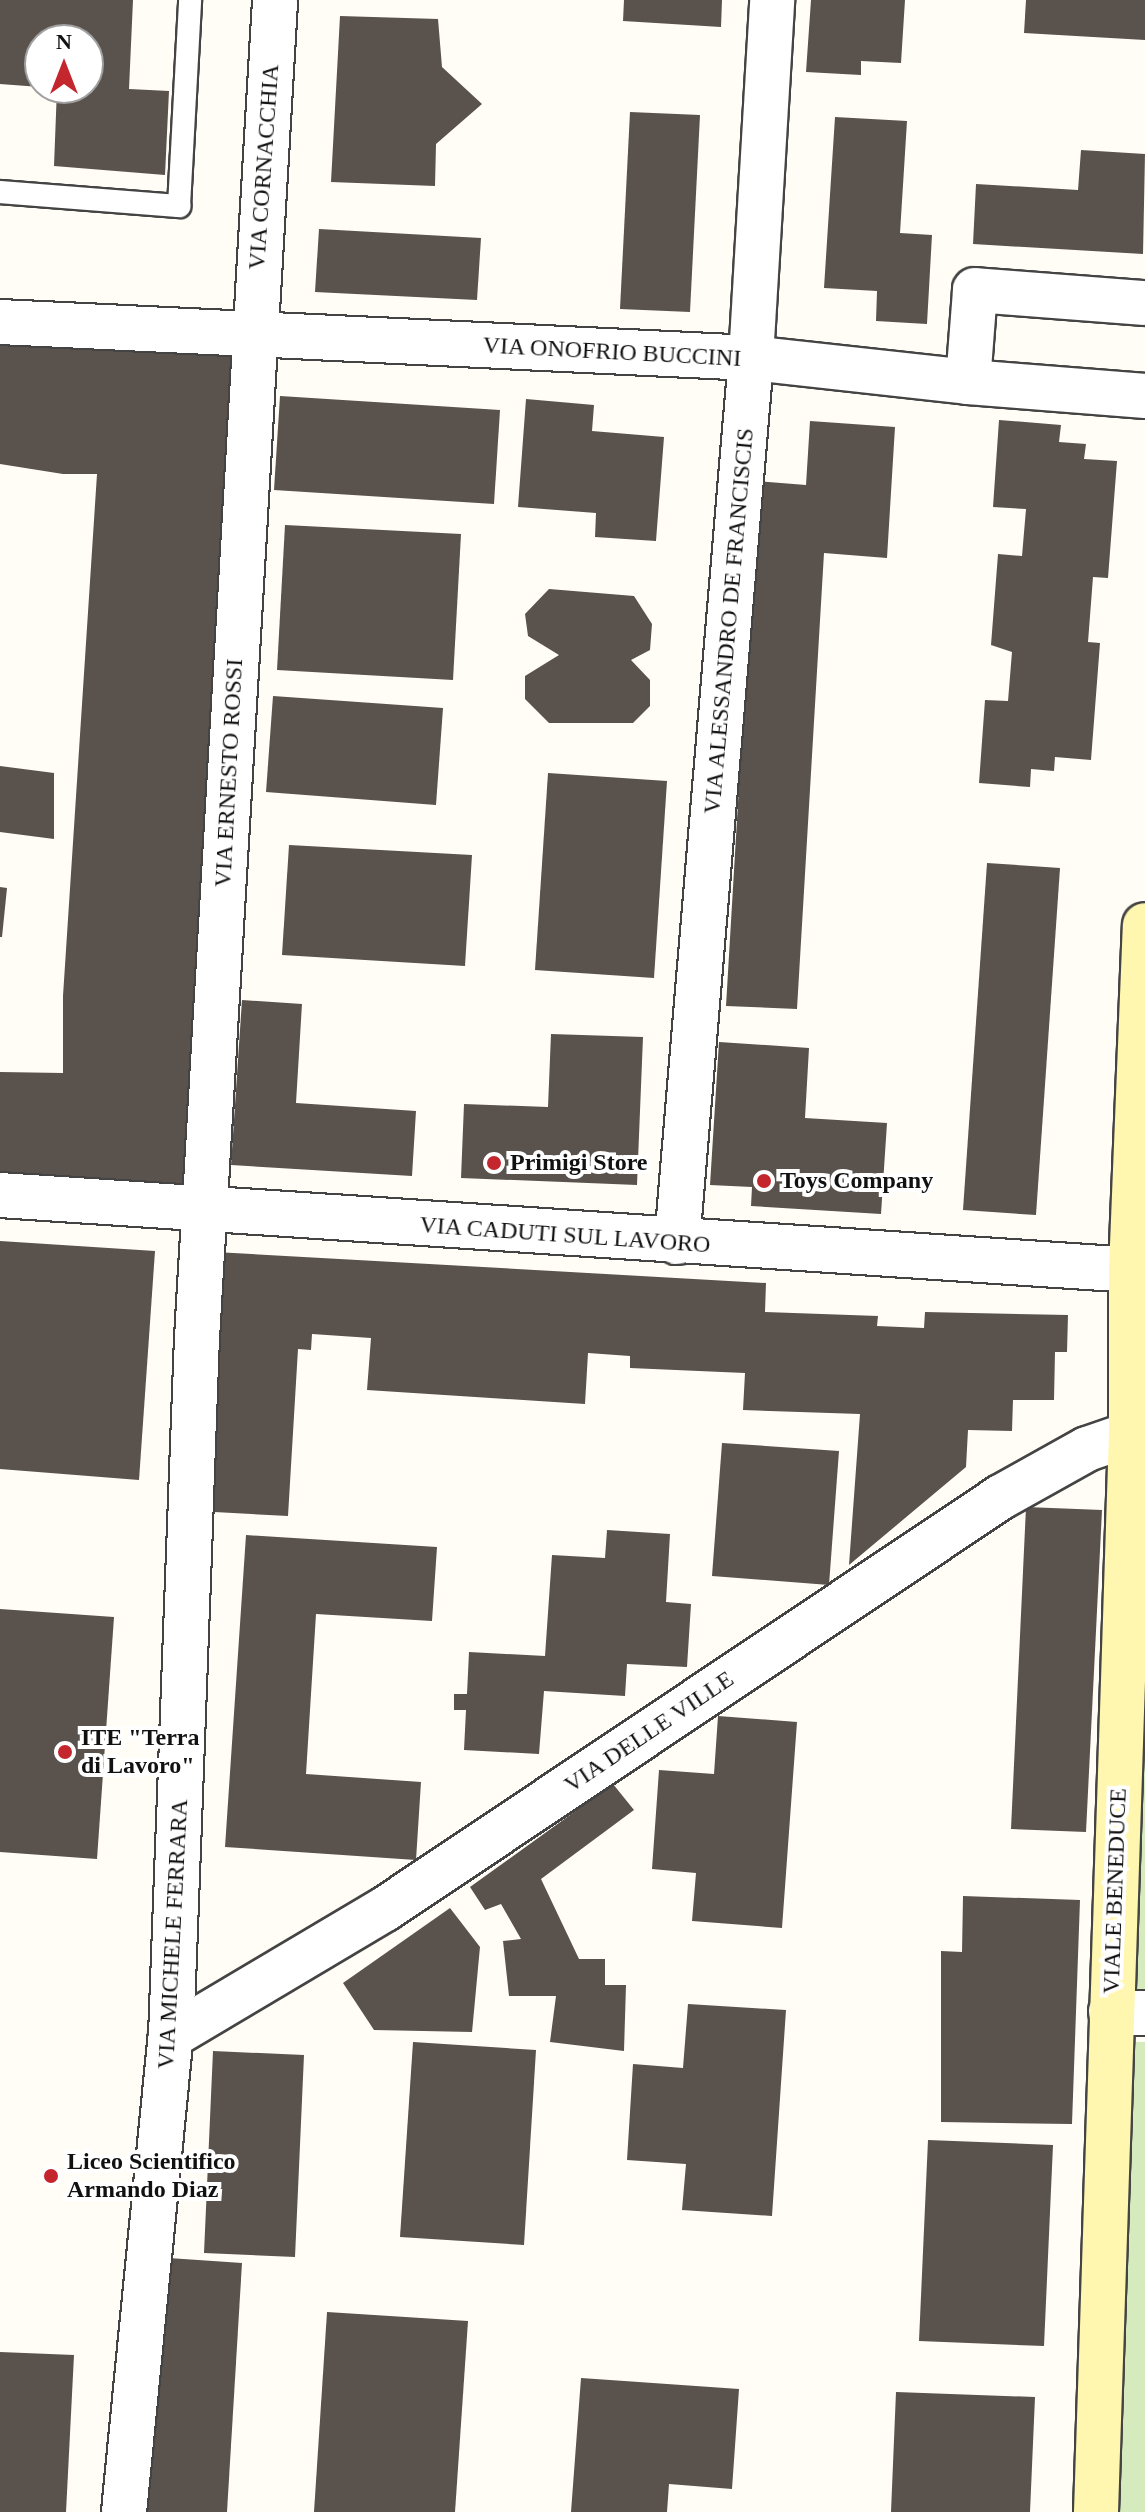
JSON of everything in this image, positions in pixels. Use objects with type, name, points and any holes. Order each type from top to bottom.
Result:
[{"type":"street","name":"VIA CORNACCHIA","points":[[253,334],[275,0]]},
{"type":"street","name":"VIA ALESSANDRO DE FRANCISCIS","points":[[677,1242],[751,358],[772,0]]},
{"type":"street","points":[[968,382],[975,290],[1145,303]]},
{"type":"street","name":"VIA ONOFRIO BUCCINI","points":[[0,322],[751,358],[968,382],[1145,396]]},
{"type":"street","name":"VIA ERNESTO ROSSI","points":[[205,1211],[253,334]]},
{"type":"street","name":"VIALE BENEDUCE","points":[[1096,2512],[1128,2012],[1131,1434],[1138,1272],[1145,925]]},
{"type":"street","name":"VIA CADUTI SUL LAVORO","points":[[0,1195],[1138,1272]]},
{"type":"street","name":"VIA MICHELE FERRARA","points":[[124,2512],[171,2036],[197,1338],[205,1211]]},
{"type":"street","name":"VIA DELLE VILLE","points":[[171,2036],[385,1909],[1001,1497],[1087,1449],[1131,1434]]},
{"type":"lane","points":[[0,192],[179,206],[190,0]]},
{"type":"green space","points":[[1145,1370],[1145,1998],[1126,1995]]},
{"type":"green space","points":[[1126,2042],[1145,2042],[1145,2512],[1112,2512]]},
{"type":"building","points":[[0,0],[133,0],[129,89],[169,91],[165,175],[54,166],[56,104],[104,104],[104,24],[24,24],[24,86],[0,84]]},
{"type":"building","points":[[624,0],[722,0],[721,27],[623,21]]},
{"type":"building","points":[[811,0],[905,0],[901,63],[861,61],[861,75],[806,72]]},
{"type":"building","points":[[1026,0],[1145,0],[1145,40],[1024,33]]},
{"type":"building","points":[[340,16],[438,19],[442,67],[482,104],[436,144],[435,186],[331,182]]},
{"type":"building","points":[[630,112],[700,115],[690,312],[620,309]]},
{"type":"building","points":[[835,117],[907,121],[900,233],[932,235],[927,324],[876,321],[877,291],[824,288]]},
{"type":"building","points":[[1081,150],[1145,154],[1143,254],[973,244],[976,184],[1078,190]]},
{"type":"building","points":[[319,229],[481,238],[477,300],[315,292]]},
{"type":"building","points":[[0,322],[253,334],[205,1211],[0,1195],[0,1072],[63,1073],[63,996],[97,474],[63,474],[0,464]]},
{"type":"building","points":[[280,396],[500,410],[494,504],[274,490]]},
{"type":"building","points":[[526,399],[594,405],[592,431],[664,437],[656,541],[595,537],[596,513],[518,507]]},
{"type":"building","points":[[999,420],[1061,425],[1059,442],[1086,444],[1084,459],[1117,461],[1108,578],[1093,577],[1088,642],[1100,643],[1091,760],[1055,757],[1054,771],[1031,769],[1030,787],[979,783],[985,700],[1008,701],[1012,652],[991,645],[998,554],[1022,556],[1026,509],[993,507]]},
{"type":"building","points":[[810,421],[895,427],[887,558],[824,553],[797,1009],[726,1006],[757,481],[806,485]]},
{"type":"building","points":[[285,525],[461,534],[453,680],[277,670]]},
{"type":"building","points":[[549,589],[634,596],[652,624],[650,650],[631,660],[650,680],[650,706],[633,723],[549,723],[525,699],[525,676],[559,655],[528,636],[525,614]]},
{"type":"building","points":[[273,696],[443,708],[436,805],[266,792]]},
{"type":"building","points":[[0,766],[54,773],[54,839],[0,832]]},
{"type":"building","points":[[548,773],[667,781],[654,978],[535,970]]},
{"type":"building","points":[[289,845],[472,855],[465,966],[282,955]]},
{"type":"building","points":[[987,863],[1060,868],[1036,1215],[963,1210]]},
{"type":"building","points":[[0,887],[7,888],[2,937],[0,937]]},
{"type":"building","points":[[242,1000],[302,1004],[296,1103],[416,1111],[412,1176],[231,1165]]},
{"type":"building","points":[[551,1034],[643,1037],[637,1185],[461,1178],[464,1104],[548,1107]]},
{"type":"building","points":[[719,1042],[809,1048],[805,1118],[887,1123],[881,1214],[751,1206],[752,1187],[710,1185]]},
{"type":"building","points":[[0,1241],[155,1251],[139,1480],[0,1469]]},
{"type":"building","points":[[215,1252],[766,1283],[765,1312],[878,1316],[877,1326],[924,1328],[925,1312],[1068,1315],[1067,1352],[1055,1352],[1054,1400],[1013,1400],[1012,1431],[968,1430],[966,1467],[849,1565],[860,1414],[743,1410],[745,1373],[630,1368],[630,1356],[588,1353],[585,1404],[367,1390],[371,1338],[312,1334],[311,1350],[298,1349],[288,1516],[196,1511]]},
{"type":"building","points":[[722,1443],[839,1451],[829,1585],[712,1576]]},
{"type":"building","points":[[1026,1507],[1102,1510],[1086,1832],[1011,1829]]},
{"type":"building","points":[[607,1530],[670,1534],[666,1602],[691,1604],[687,1667],[627,1664],[625,1696],[544,1691],[539,1754],[464,1750],[466,1710],[454,1710],[454,1694],[467,1694],[469,1652],[545,1656],[552,1555],[605,1558]]},
{"type":"building","points":[[246,1535],[437,1547],[432,1621],[316,1614],[306,1774],[421,1782],[416,1860],[225,1847]]},
{"type":"building","points":[[0,1609],[114,1617],[97,1859],[0,1852]]},
{"type":"building","points":[[718,1716],[797,1722],[782,1928],[692,1921],[696,1873],[652,1869],[659,1770],[714,1774]]},
{"type":"building","points":[[613,1784],[634,1810],[541,1879],[579,1959],[605,1959],[605,1985],[626,1985],[624,2051],[550,2042],[556,1996],[509,1996],[503,1941],[521,1939],[501,1904],[485,1910],[470,1887]]},
{"type":"building","points":[[963,1896],[1080,1900],[1072,2124],[941,2122],[941,1951],[962,1952]]},
{"type":"building","points":[[450,1908],[480,1947],[472,2032],[374,2030],[343,1983]]},
{"type":"building","points":[[688,2004],[786,2010],[772,2216],[682,2210],[686,2164],[627,2160],[633,2064],[683,2068]]},
{"type":"building","points":[[413,2042],[536,2050],[524,2245],[400,2237]]},
{"type":"building","points":[[213,2051],[304,2055],[295,2257],[204,2253]]},
{"type":"building","points":[[928,2140],[1053,2145],[1044,2346],[919,2341]]},
{"type":"building","points":[[154,2257],[242,2263],[227,2512],[139,2512]]},
{"type":"building","points":[[327,2312],[468,2321],[455,2512],[314,2512]]},
{"type":"building","points":[[0,2352],[74,2355],[66,2512],[0,2512]]},
{"type":"building","points":[[581,2378],[739,2389],[732,2489],[669,2484],[667,2512],[571,2512]]},
{"type":"building","points":[[896,2392],[1035,2397],[1030,2512],[891,2512]]},
{"type":"place","name":"Primigi Store","points":[[494,1163]]},
{"type":"place","name":"Toys Company","points":[[764,1181]]},
{"type":"place","name":"ITE \"Terra di Lavoro\"","points":[[65,1752]]},
{"type":"place","name":"Liceo Scientifico Armando Diaz","points":[[51,2176]]}]
